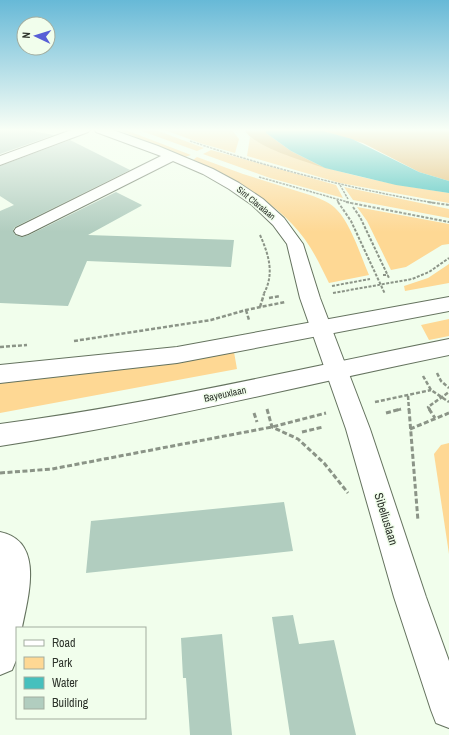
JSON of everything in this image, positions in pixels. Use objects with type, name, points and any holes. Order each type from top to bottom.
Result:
[{"type":"street","points":[[22,231],[157,163]]},
{"type":"street","name":"Sint Claralaan","points":[[192,163],[231,184],[268,212],[288,233],[295,244],[320,328]]},
{"type":"street","points":[[0,374],[177,355],[449,304]]},
{"type":"street","name":"Sibeliuslaan","points":[[320,328],[358,429],[410,597],[449,710]]},
{"type":"street","name":"Bayeuxlaan","points":[[0,435],[48,429],[184,403],[449,347]]},
{"type":"street","points":[[0,547],[5,548],[15,561],[14,588],[0,658]]},
{"type":"path","points":[[265,163],[340,184],[449,205]]},
{"type":"path","points":[[340,184],[348,199]]},
{"type":"path","points":[[385,295],[351,221],[337,200],[449,222]]},
{"type":"path","points":[[353,207],[360,217],[389,278]]},
{"type":"path","points":[[258,232],[264,244],[272,275],[260,302],[260,307]]},
{"type":"path","points":[[341,291],[412,279],[429,272],[449,258]]},
{"type":"path","points":[[383,276],[388,275]]},
{"type":"path","points":[[332,286],[370,279]]},
{"type":"path","points":[[269,298],[280,296]]},
{"type":"path","points":[[68,342],[211,320],[260,307],[280,304]]},
{"type":"path","points":[[0,347],[30,345]]},
{"type":"path","points":[[433,367],[441,381],[449,388]]},
{"type":"path","points":[[383,401],[431,390],[449,402]]},
{"type":"path","points":[[436,418],[428,407],[449,392]]},
{"type":"path","points":[[408,396],[418,528]]},
{"type":"path","points":[[386,413],[402,409]]},
{"type":"path","points":[[267,410],[272,427],[298,439],[324,464],[351,497]]},
{"type":"path","points":[[254,412],[257,422]]},
{"type":"path","points":[[410,429],[449,413]]},
{"type":"path","points":[[0,473],[52,469],[272,427],[310,417]]},
{"type":"path","points":[[302,432],[323,428]]},
{"type":"green space","points":[[200,163],[214,163],[313,196],[332,205],[347,224],[369,275],[329,283],[318,260],[300,232],[273,206],[242,185]]},
{"type":"green space","points":[[229,163],[259,163],[336,185],[343,198],[270,178]]},
{"type":"green space","points":[[272,163],[312,163],[372,180],[449,193],[449,203],[340,183]]},
{"type":"green space","points":[[344,187],[449,209],[449,218],[353,200]]},
{"type":"green space","points":[[357,207],[449,224],[449,244],[442,245],[406,267],[391,270],[367,221]]},
{"type":"green space","points":[[449,264],[449,283],[405,291],[404,286],[428,278]]},
{"type":"green space","points":[[449,319],[449,336],[429,340],[421,325]]},
{"type":"green space","points":[[234,352],[237,369],[0,413],[0,380],[166,363]]},
{"type":"green space","points":[[449,443],[449,554],[434,454],[441,445]]},
{"type":"shaded area","points":[[310,163],[316,163],[325,168]]},
{"type":"shaded area","points":[[402,163],[449,163],[449,181],[419,172]]},
{"type":"water","points":[[316,163],[401,163],[419,172],[449,181],[449,193],[396,185],[325,168]]},
{"type":"building","points":[[7,163],[117,163],[130,170],[15,227],[13,230],[15,235],[22,237],[29,235],[116,192],[142,205],[88,235],[234,240],[231,267],[87,261],[68,306],[0,303],[0,211],[14,205],[0,196],[0,166]]},
{"type":"building","points":[[284,502],[293,551],[86,573],[91,521]]},
{"type":"building","points":[[293,615],[299,644],[334,640],[356,735],[290,735],[272,617]]},
{"type":"building","points":[[222,634],[232,735],[190,735],[186,678],[183,678],[181,638]]}]
